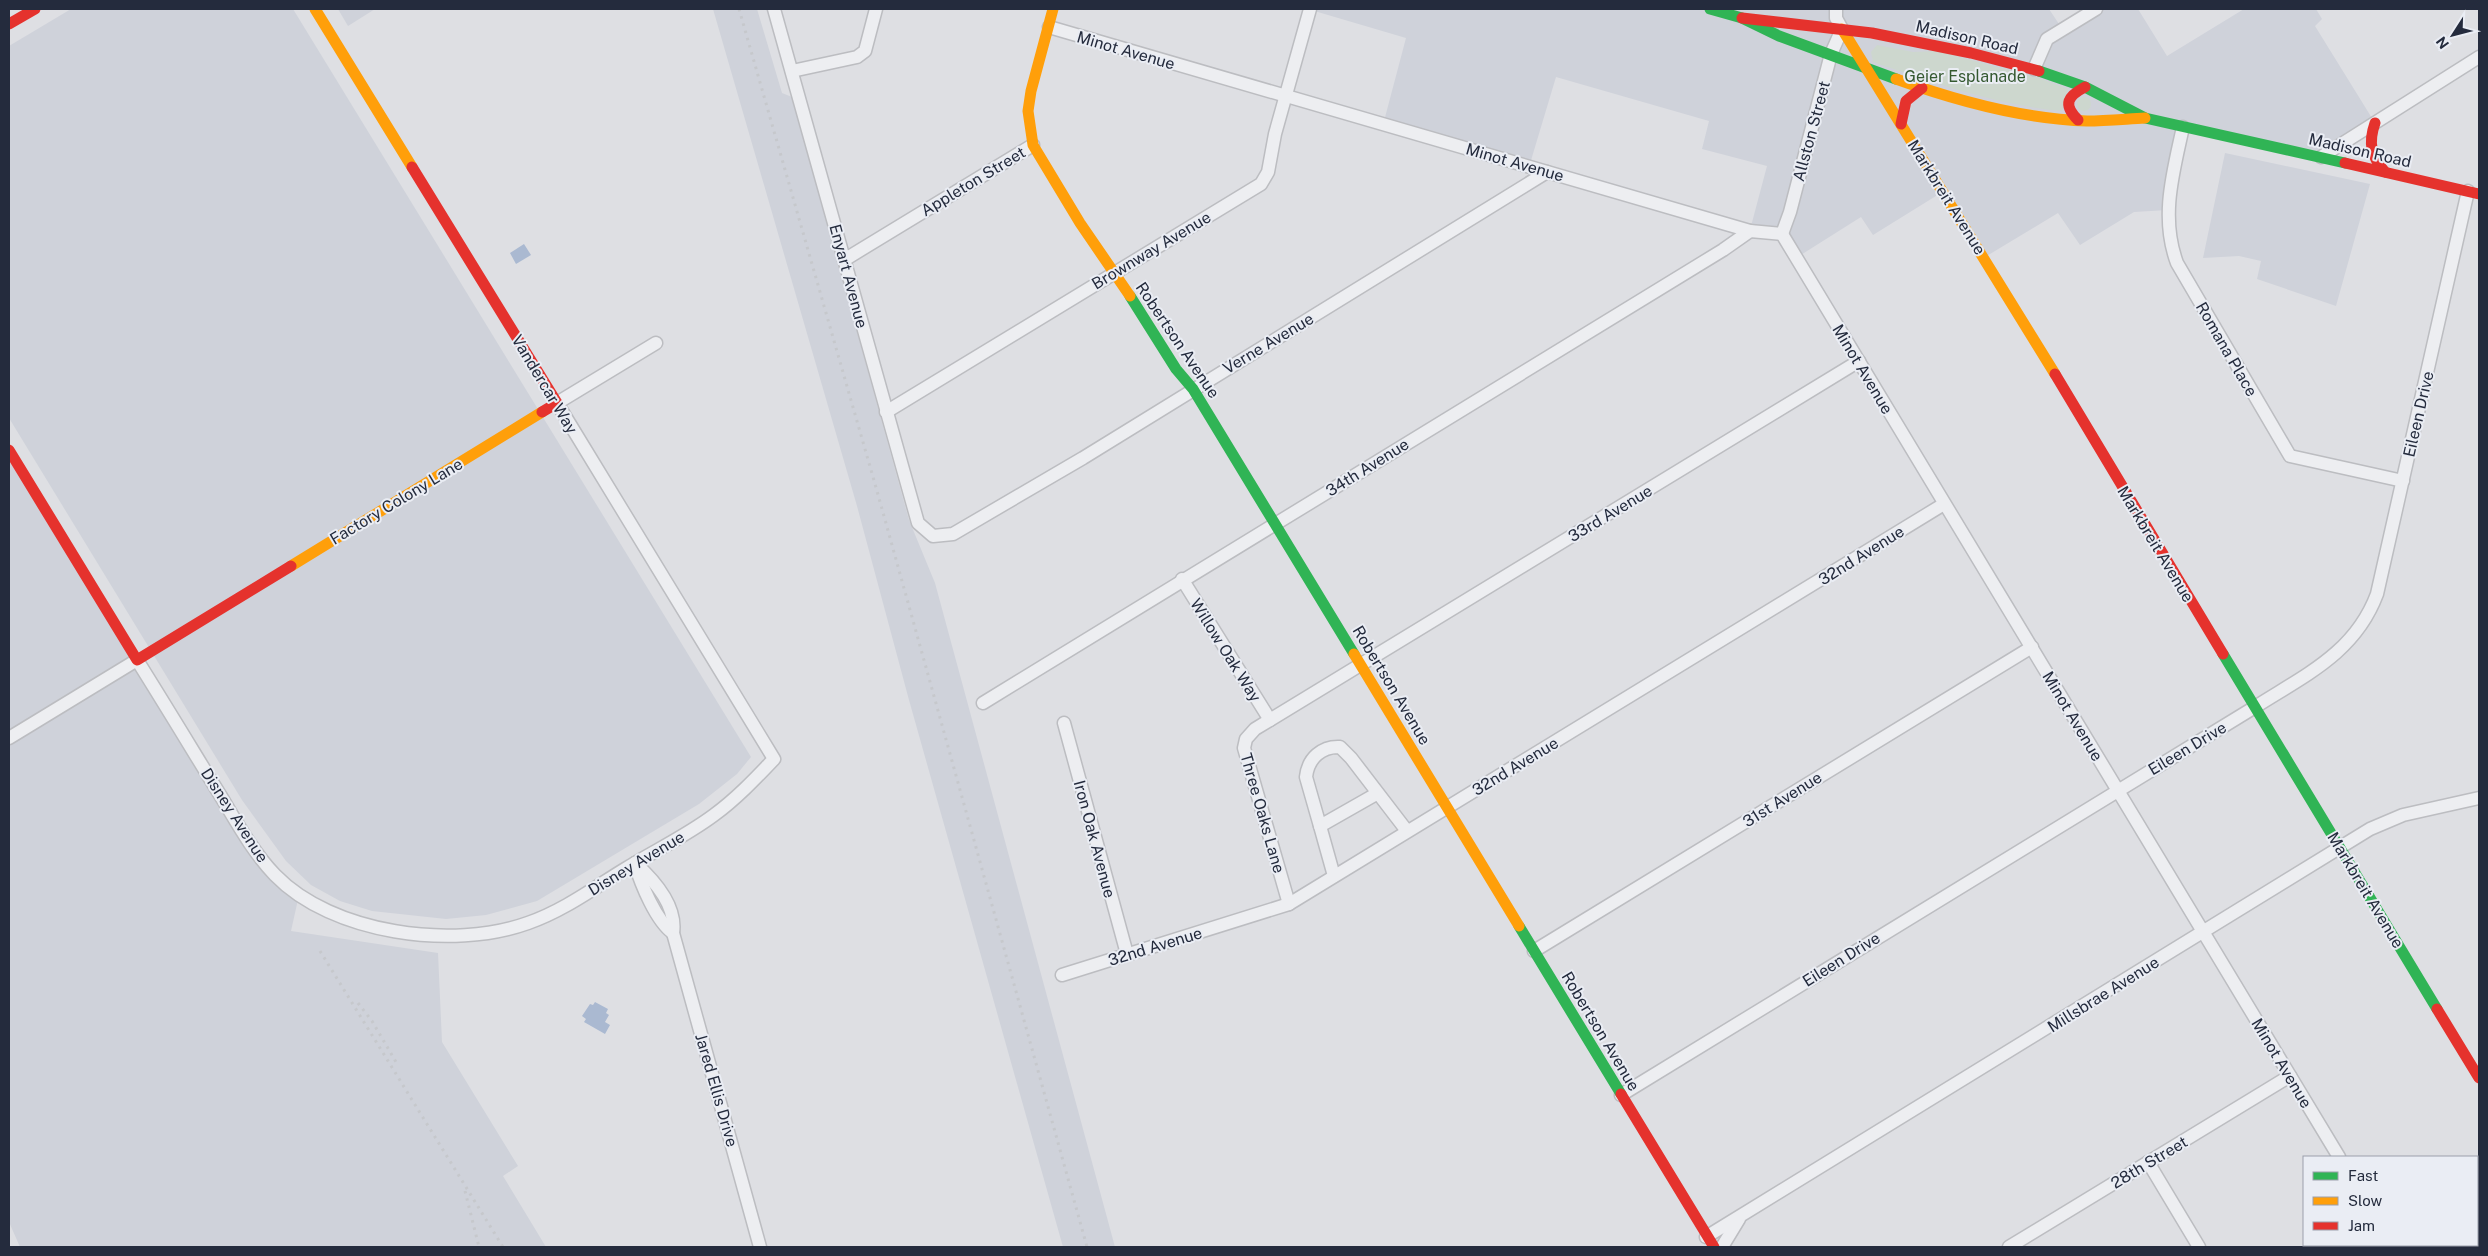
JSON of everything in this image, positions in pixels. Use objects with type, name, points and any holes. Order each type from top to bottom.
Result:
[{"type":"street","points":[[9,24],[34,9]]},
{"type":"street","name":"Vandercar Way","points":[[314,9],[774,759]]},
{"type":"street","name":"Enyart Avenue","points":[[774,9],[918,523],[933,536]]},
{"type":"street","points":[[792,71],[857,57],[865,51],[876,9]]},
{"type":"street","name":"Appleton Street","points":[[844,260],[1033,144],[1028,112],[1031,91],[1053,9]]},
{"type":"street","name":"Brownway Avenue","points":[[886,412],[1261,184],[1268,172],[1275,134],[1310,9]]},
{"type":"street","name":"Madison Road","points":[[1710,9],[1742,18],[1842,29],[1971,53],[2034,69],[2089,89],[2145,118]]},
{"type":"street","name":"Markbreit Avenue","points":[[1836,9],[1836,18],[1842,29],[1969,231],[2340,848],[2475,1061],[2479,1078]]},
{"type":"street","points":[[2034,69],[2048,39],[2096,9]]},
{"type":"street","name":"Madison Road","points":[[1742,18],[1779,36],[1922,88],[2012,112],[2083,120],[2145,118],[2473,193]]},
{"type":"street","points":[[1779,36],[1820,26]]},
{"type":"street","name":"Minot Avenue","points":[[1049,27],[1750,230],[1782,234],[2338,1156]]},
{"type":"street","name":"Allston Street","points":[[1782,234],[1790,212],[1831,54],[1842,29]]},
{"type":"street","points":[[2321,158],[2479,58]]},
{"type":"street","points":[[1901,124],[1906,101],[1922,88]]},
{"type":"street","points":[[2089,89],[2096,97],[2098,107],[2083,120],[2070,112],[2068,102],[2072,94],[2089,89]]},
{"type":"street","points":[[2375,123],[2369,138],[2371,152],[2385,172]]},
{"type":"street","name":"Romana Place","points":[[2183,126],[2169,196],[2168,233],[2171,248],[2182,272],[2290,456],[2403,481]]},
{"type":"street","name":"Robertson Avenue","points":[[1033,144],[1080,223],[1176,369],[1193,389],[1710,1242]]},
{"type":"street","name":"Verne Avenue","points":[[933,536],[953,534],[1083,458],[1547,172]]},
{"type":"street","name":"Eileen Drive","points":[[1621,1094],[2255,707],[2332,657],[2344,647],[2364,623],[2377,594],[2473,193]]},
{"type":"street","name":"34th Avenue","points":[[983,703],[1182,579],[1276,524],[1723,250],[1750,230]]},
{"type":"street","name":"Factory Colony Lane","points":[[137,660],[656,343]]},
{"type":"street","name":"33rd Avenue","points":[[1361,666],[1858,361]]},
{"type":"street","name":"Disney Avenue","points":[[9,450],[252,847],[276,876],[299,895],[320,909],[347,920],[382,929],[437,935],[507,929],[556,912],[712,816],[742,792],[774,759]]},
{"type":"street","name":"32nd Avenue","points":[[1062,975],[1289,904],[1944,504]]},
{"type":"street","name":"Willow Oak Way","points":[[1182,579],[1270,720]]},
{"type":"street","name":"31st Avenue","points":[[1534,951],[2032,647]]},
{"type":"street","points":[[9,738],[137,660]]},
{"type":"street","name":"Three Oaks Lane","points":[[1289,904],[1244,748],[1246,739],[1255,729],[1361,666]]},
{"type":"street","name":"Iron Oak Avenue","points":[[1064,723],[1127,954]]},
{"type":"street","points":[[1334,876],[1306,777],[1309,764],[1320,751],[1329,746],[1340,747],[1407,831]]},
{"type":"street","points":[[1320,826],[1378,793]]},
{"type":"street","name":"Millsbrae Avenue","points":[[1710,1242],[1739,1218],[2340,848],[2389,820],[2479,798]]},
{"type":"street","name":"Jared Ellis Drive","points":[[635,863],[652,878],[675,921],[673,933],[760,1247]]},
{"type":"street","name":"28th Street","points":[[2009,1247],[2290,1076]]},
{"type":"street","points":[[2148,1162],[2199,1247]]},
{"type":"street","name":"Millsbrae Avenue","points":[[1722,1247],[1739,1218]]},
{"type":"shaded area","points":[[71,9],[293,9],[751,757],[737,774],[699,804],[537,901],[486,915],[446,919],[372,911],[340,901],[311,885],[286,861],[242,800],[9,418],[9,46]]},
{"type":"shaded area","points":[[338,9],[375,9],[348,26]]},
{"type":"shaded area","points":[[713,9],[757,9],[782,93],[792,97],[909,520],[935,583],[1115,1247],[1063,1247],[909,700],[857,506]]},
{"type":"shaded area","points":[[1311,9],[2049,9],[2063,30],[2097,9],[2138,9],[2167,56],[2244,9],[2316,9],[2322,19],[2315,26],[2375,123],[2321,157],[2183,127],[2167,210],[2134,212],[2080,245],[2058,213],[1985,257],[1944,191],[1873,235],[1861,217],[1796,258],[1782,234],[1750,230],[1767,166],[1702,149],[1709,121],[1556,77],[1529,167],[1383,125],[1406,38]]},
{"type":"shaded area","points":[[2225,153],[2370,184],[2336,306],[2257,279],[2261,261],[2239,256],[2203,258]]},
{"type":"shaded area","points":[[9,450],[252,847],[299,895],[291,931],[438,953],[442,1042],[518,1166],[503,1176],[546,1247],[20,1247],[9,1222]]},
{"type":"green space","name":"Geier Esplanade","points":[[1877,45],[1913,52],[1937,51],[2039,78],[2068,89],[2062,111],[2013,104],[1943,85],[1873,62],[1871,52]]},
{"type":"green space","points":[[2084,97],[2089,99],[2091,104],[2089,109],[2084,111],[2079,109],[2077,104],[2079,99]]},
{"type":"water","points":[[524,244],[531,255],[516,264],[510,253]]},
{"type":"water","points":[[595,1002],[608,1009],[606,1013],[609,1015],[605,1022],[610,1025],[605,1034],[584,1022],[586,1019],[582,1016],[590,1004],[593,1005]]},
{"type":"railway","points":[[739,9],[877,491],[1087,1247]]},
{"type":"railway","points":[[320,951],[503,1247]]},
{"type":"railway","points":[[358,1003],[372,1021],[396,1062]]},
{"type":"railway","points":[[465,1191],[479,1247]]},
{"type":"traffic: fast","points":[[1710,9],[1742,18],[1779,36],[1896,79]]},
{"type":"traffic: fast","points":[[2039,71],[2085,87],[2145,118],[2345,163]]},
{"type":"traffic: fast","points":[[1130,296],[1176,369],[1193,389],[1354,654]]},
{"type":"traffic: fast","points":[[2223,654],[2437,1009]]},
{"type":"traffic: fast","points":[[1519,926],[1621,1094]]},
{"type":"traffic: slow","points":[[315,9],[412,167]]},
{"type":"traffic: slow","points":[[1053,9],[1031,91],[1028,111],[1033,145],[1080,223],[1130,296]]},
{"type":"traffic: slow","points":[[1842,29],[2055,374]]},
{"type":"traffic: slow","points":[[1896,79],[1942,95],[1990,108],[2038,117],[2087,121],[2145,118]]},
{"type":"traffic: slow","points":[[291,566],[542,412]]},
{"type":"traffic: slow","points":[[1354,654],[1519,926]]},
{"type":"traffic: jam","points":[[9,24],[35,9]]},
{"type":"traffic: jam","points":[[1742,18],[1872,33],[1971,53],[2039,71]]},
{"type":"traffic: jam","points":[[2078,120],[2070,109],[2069,101],[2074,94],[2085,87]]},
{"type":"traffic: jam","points":[[1901,124],[1906,101],[1922,88]]},
{"type":"traffic: jam","points":[[2375,123],[2371,143],[2372,149],[2385,172]]},
{"type":"traffic: jam","points":[[2345,163],[2479,194]]},
{"type":"traffic: jam","points":[[412,167],[557,403],[542,412]]},
{"type":"traffic: jam","points":[[2055,374],[2223,654]]},
{"type":"traffic: jam","points":[[9,450],[137,660],[291,566]]},
{"type":"traffic: jam","points":[[2437,1009],[2479,1078]]},
{"type":"traffic: jam","points":[[1621,1094],[1714,1247]]}]
